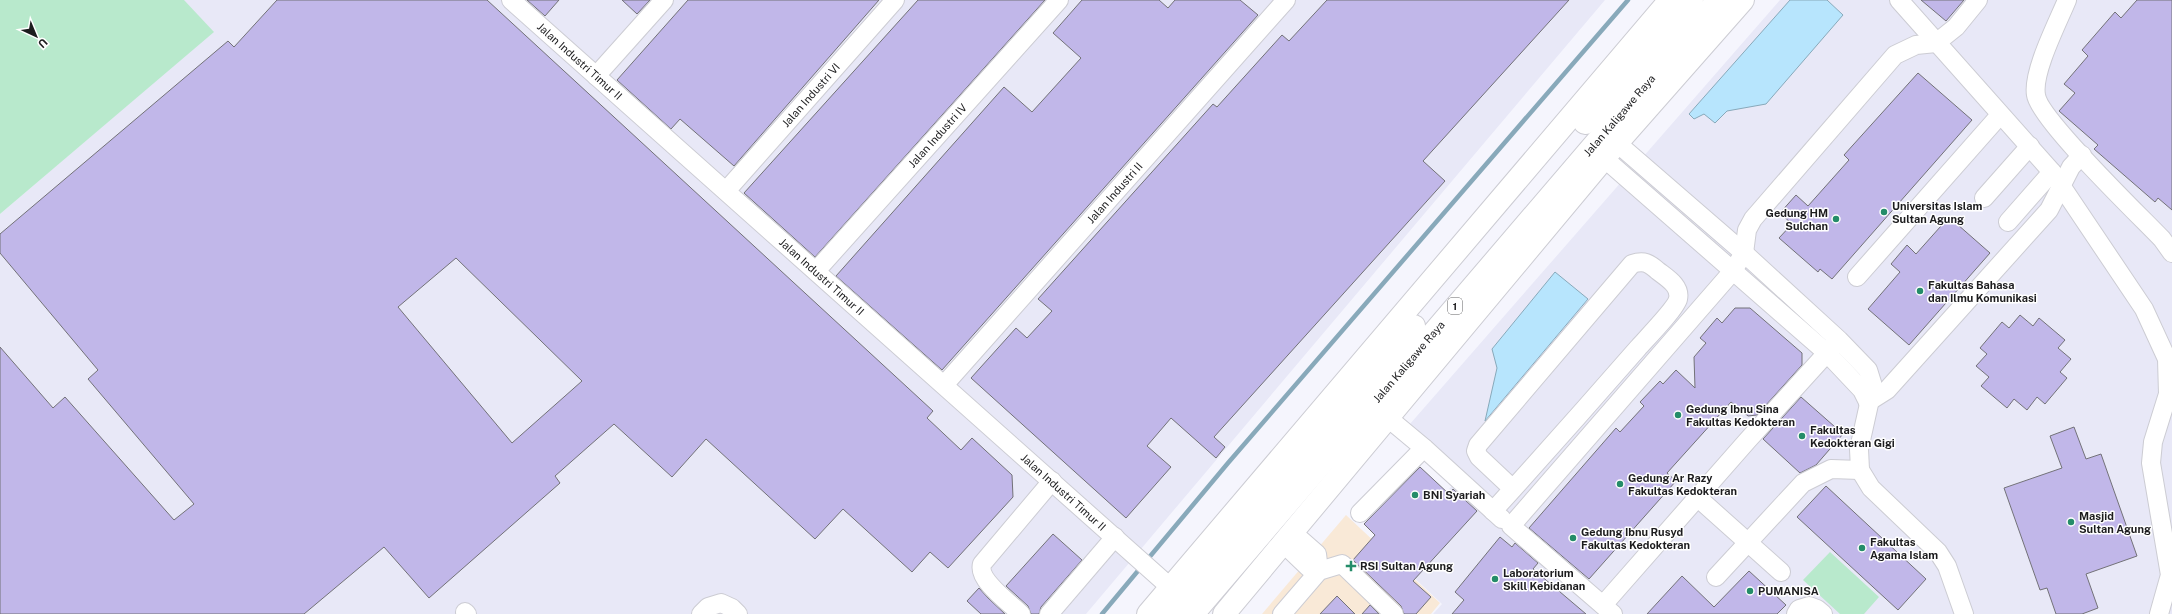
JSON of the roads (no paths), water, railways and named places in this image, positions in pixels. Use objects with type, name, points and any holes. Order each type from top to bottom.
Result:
[{"type":"highway","points":[[1148,614],[1166,583],[1670,0]]},
{"type":"highway","name":"Jalan Kaligawe Raya","points":[[1596,140],[1692,0]]},
{"type":"highway","name":"Jalan Kaligawe Raya","points":[[1172,614],[1260,521],[1718,0]]},
{"type":"highway","points":[[1224,614],[1388,418],[1596,140],[1743,0]]},
{"type":"highway","points":[[1260,521],[1287,539]]},
{"type":"highway","name":"Jalan Kaligawe Raya","points":[[1193,614],[1260,521]]},
{"type":"lane","name":"Jalan Industri Timur II","points":[[511,0],[1166,583]]},
{"type":"lane","points":[[596,76],[664,0]]},
{"type":"lane","name":"Jalan Industri VI","points":[[726,192],[896,0]]},
{"type":"lane","name":"Jalan Industri IV","points":[[816,271],[1059,0]]},
{"type":"lane","points":[[1899,0],[2000,115],[2030,146],[2057,179],[2144,309],[2167,359],[2170,392],[2153,442],[2151,463],[2164,497],[2168,530],[2170,575],[2159,614]]},
{"type":"lane","points":[[1511,526],[1610,415],[1732,272],[1744,253],[1747,230],[1753,219],[1895,55],[1916,45],[1936,43],[1956,27],[1978,0]]},
{"type":"lane","points":[[2067,0],[2036,76],[2036,95],[2045,113],[2082,155],[2167,240],[2172,253]]},
{"type":"lane","name":"Jalan Industri II","points":[[944,385],[1279,2]]},
{"type":"lane","points":[[1857,277],[2000,115]]},
{"type":"lane","points":[[1596,140],[1744,253],[1833,347]]},
{"type":"lane","points":[[1596,140],[1732,272],[1833,347],[1868,370],[1873,386],[1858,449],[1860,470],[1871,488],[1938,552],[1947,566],[1964,614]]},
{"type":"lane","points":[[1984,198],[2030,146]]},
{"type":"lane","points":[[2008,222],[2082,155]]},
{"type":"lane","points":[[1868,402],[1887,390],[2049,210],[2057,179]]},
{"type":"lane","points":[[1493,511],[1513,489],[1593,400],[1678,300],[1679,291],[1674,284],[1648,263],[1640,261],[1632,264],[1478,445],[1476,451],[1479,457],[1513,489]]},
{"type":"lane","points":[[1655,328],[1668,347]]},
{"type":"lane","points":[[1388,418],[1608,610],[1697,497],[1833,347]]},
{"type":"lane","points":[[1593,400],[1610,415]]},
{"type":"lane","points":[[1555,442],[1573,456]]},
{"type":"lane","points":[[1360,513],[1424,448]]},
{"type":"lane","points":[[1716,576],[1803,483],[1831,470],[1860,470]]},
{"type":"lane","points":[[1021,614],[984,578],[980,570],[982,564],[1052,481]]},
{"type":"lane","points":[[1697,497],[1781,572]]},
{"type":"lane","points":[[1049,614],[1115,537]]},
{"type":"lane","points":[[1287,539],[1316,554],[1319,571]]},
{"type":"lane","points":[[1282,614],[1319,571],[1342,564],[1394,614]]},
{"type":"lane","points":[[701,614],[708,607],[720,603],[732,608],[738,614]]},
{"type":"lane","points":[[1796,614],[1800,609],[1809,606],[1817,609],[1823,614]]},
{"type":"water","points":[[1790,0],[1827,0],[1843,15],[1766,104],[1727,111],[1715,123],[1704,114],[1694,119],[1689,114]]},
{"type":"water","points":[[1555,272],[1588,299],[1485,421],[1497,368],[1492,349]]},
{"type":"waterway","points":[[1147,560],[1228,463],[1628,0]]},
{"type":"waterway","points":[[1102,614],[1142,566]]},
{"type":"place","name":"Universitas Islam Sultan Agung","points":[[1884,212]]},
{"type":"place","name":"Gedung HM Sulchan","points":[[1836,219]]},
{"type":"place","name":"Fakultas Bahasa dan Ilmu Komunikasi","points":[[1920,291]]},
{"type":"place","name":"Gedung Ibnu Sina Fakultas Kedokteran","points":[[1678,415]]},
{"type":"place","name":"Fakultas Kedokteran Gigi","points":[[1802,436]]},
{"type":"place","name":"Gedung Ar Razy Fakultas Kedokteran","points":[[1620,484]]},
{"type":"place","name":"BNI Syariah","points":[[1415,495]]},
{"type":"place","name":"Masjid Sultan Agung","points":[[2071,522]]},
{"type":"place","name":"Gedung Ibnu Rusyd Fakultas Kedokteran","points":[[1573,538]]},
{"type":"place","name":"Fakultas Agama Islam","points":[[1862,548]]},
{"type":"place","name":"RSI Sultan Agung","points":[[1351,566]]},
{"type":"place","name":"Laboratorium Skill Kebidanan","points":[[1495,579]]},
{"type":"place","name":"PUMANISA","points":[[1750,591]]}]
